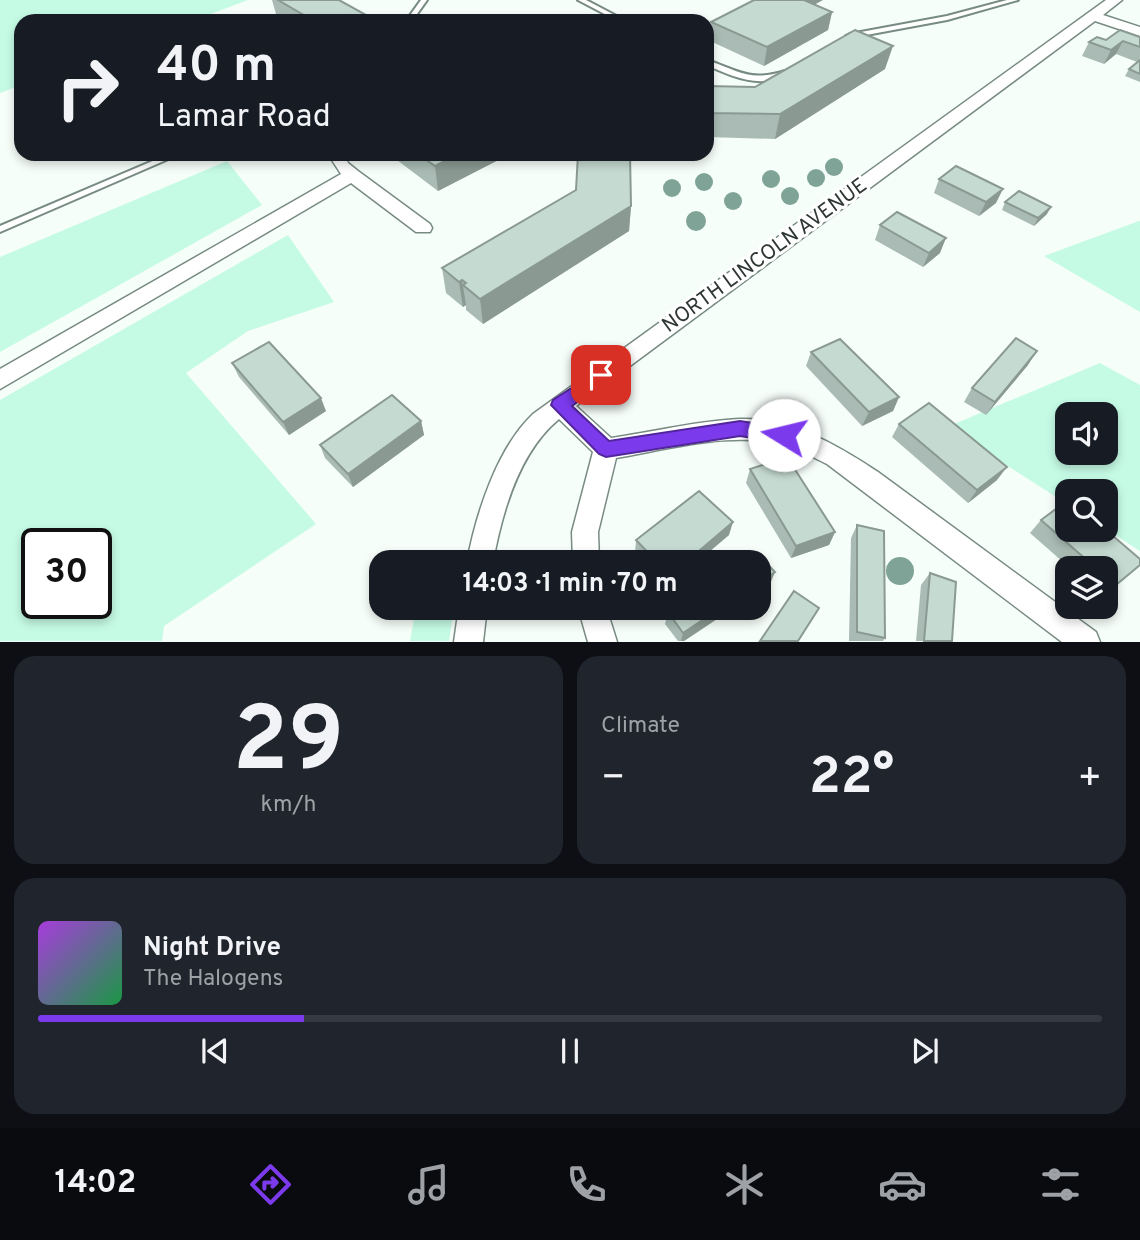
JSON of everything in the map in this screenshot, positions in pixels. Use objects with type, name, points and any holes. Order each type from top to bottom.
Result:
[{"type":"street","name":"NORTH LINCOLN AVENUE","points":[[482,550],[502,487],[533,429],[560,405],[1115,0]]},
{"type":"street","points":[[1094,16],[1140,32]]},
{"type":"street","points":[[339,161],[352,175],[423,228]]},
{"type":"street","points":[[0,380],[352,175]]},
{"type":"street","points":[[560,405],[606,449]]},
{"type":"street","points":[[606,449],[740,429],[770,432],[798,439],[836,457],[869,480],[1086,642]]},
{"type":"street","points":[[586,550],[585,532],[606,449]]},
{"type":"street","points":[[468,642],[471,620]]},
{"type":"street","points":[[596,620],[603,642]]},
{"type":"lane","points":[[581,0],[610,14]]},
{"type":"lane","points":[[836,43],[847,37],[947,18],[1015,0]]},
{"type":"lane","points":[[714,65],[746,78],[766,79],[794,68]]},
{"type":"lane","points":[[1,229],[160,161]]},
{"type":"green space","points":[[0,0],[248,0],[211,14],[14,14],[14,88],[0,93]]},
{"type":"green space","points":[[227,161],[262,205],[0,352],[0,257]]},
{"type":"green space","points":[[1139,221],[1140,312],[1044,256]]},
{"type":"green space","points":[[288,235],[334,302],[248,331],[186,373],[316,524],[164,626],[162,641],[0,641],[0,400]]},
{"type":"green space","points":[[1100,363],[1140,385],[1140,551],[1118,537],[1118,479],[1055,479],[1055,496],[947,427]]},
{"type":"green space","points":[[414,620],[452,620],[449,641],[410,641]]},
{"type":"building","points":[[278,0],[339,0],[364,14],[302,14]]},
{"type":"building","points":[[754,0],[804,0],[832,12],[767,47],[714,23],[714,20]]},
{"type":"building","points":[[855,30],[893,46],[780,114],[714,113],[714,86],[755,87]]},
{"type":"building","points":[[1120,30],[1140,37],[1140,47],[1123,41],[1111,50],[1089,42],[1097,37],[1106,40]]},
{"type":"building","points":[[1140,60],[1140,74],[1129,69]]},
{"type":"building","points":[[428,161],[445,161],[435,166]]},
{"type":"building","points":[[578,161],[630,161],[631,206],[480,299],[463,285],[466,283],[462,280],[459,282],[442,268],[576,190]]},
{"type":"building","points":[[956,166],[1003,189],[986,202],[939,179]]},
{"type":"building","points":[[1019,191],[1051,207],[1038,218],[1005,202]]},
{"type":"building","points":[[897,212],[946,238],[929,253],[880,225]]},
{"type":"building","points":[[1016,338],[1037,351],[995,402],[972,388]]},
{"type":"building","points":[[840,339],[899,397],[869,412],[811,352]]},
{"type":"building","points":[[269,342],[321,398],[283,422],[232,363]]},
{"type":"building","points":[[392,395],[421,421],[348,474],[320,445]]},
{"type":"building","points":[[929,403],[1007,467],[977,490],[899,424]]},
{"type":"building","points":[[787,457],[835,532],[796,546],[750,469]]},
{"type":"building","points":[[699,491],[733,522],[700,550],[646,550],[636,540]]},
{"type":"building","points":[[1055,510],[1055,532],[1041,520]]},
{"type":"building","points":[[857,525],[884,531],[885,638],[857,632]]},
{"type":"building","points":[[1118,540],[1140,559],[1140,565],[1118,583],[1118,556],[1082,556],[1066,542]]},
{"type":"building","points":[[930,573],[956,582],[952,641],[924,641]]},
{"type":"building","points":[[794,591],[819,608],[798,641],[760,641]]},
{"type":"building","points":[[674,620],[702,620],[683,633]]},
{"type":"route","points":[[601,375],[560,405],[606,449],[740,429],[784,435]]}]
